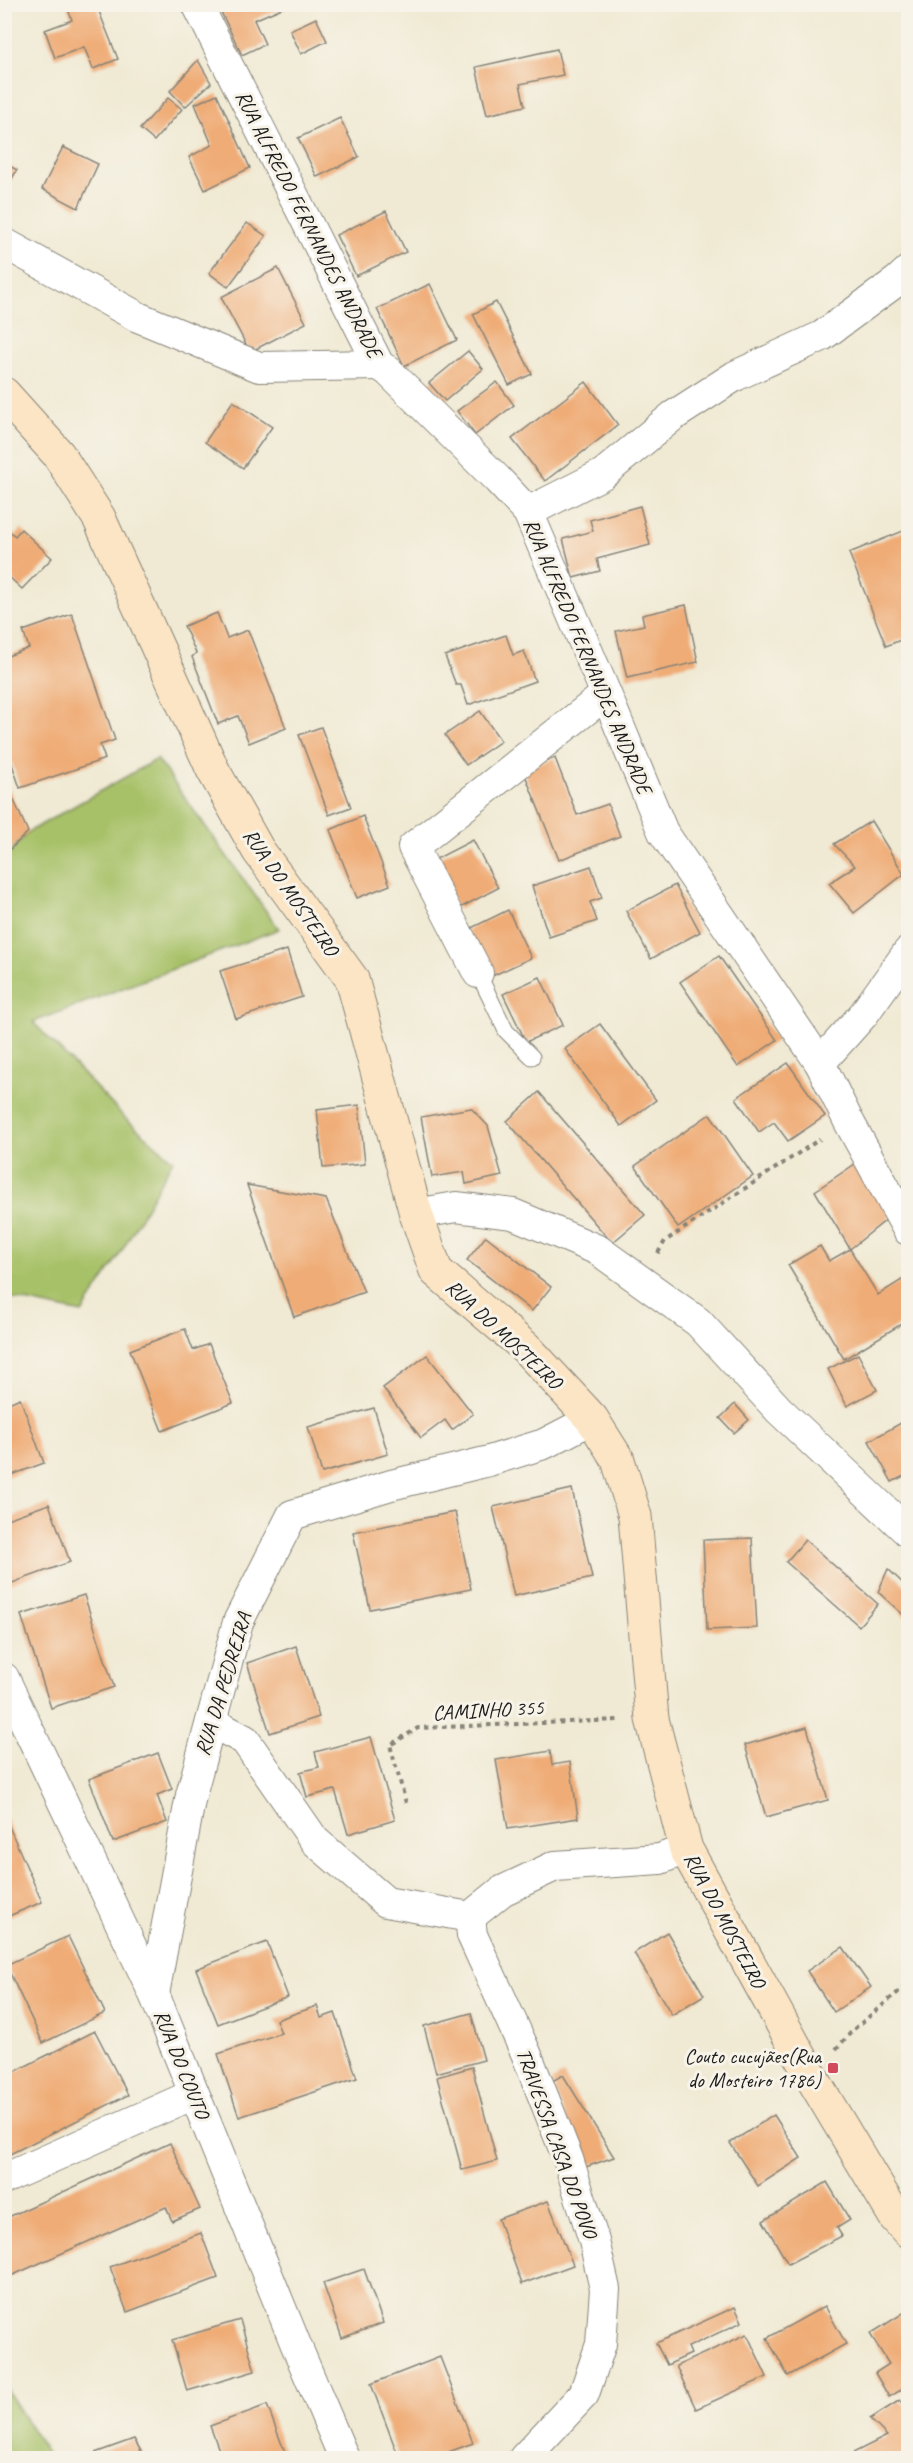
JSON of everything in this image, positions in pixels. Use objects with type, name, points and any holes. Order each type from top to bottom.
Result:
[{"type":"main road","name":"RUA DO MOSTEIRO","points":[[4,394],[58,454],[99,518],[213,770],[258,850],[352,979],[416,1215],[436,1271],[526,1348],[592,1419],[618,1460],[635,1516],[652,1719],[686,1849],[811,2076],[896,2218],[909,2231]]},
{"type":"street","name":"RUA ALFREDO FERNANDES ANDRADE","points":[[197,4],[380,365],[528,512],[663,832],[820,1063],[848,1120],[909,1230]]},
{"type":"street","points":[[4,243],[138,317],[259,367],[380,365]]},
{"type":"street","points":[[528,512],[603,474],[673,416],[735,376],[822,336],[909,271]]},
{"type":"street","points":[[478,974],[413,847],[606,694]]},
{"type":"street","points":[[820,1063],[863,1015],[909,952]]},
{"type":"street","points":[[416,1215],[456,1207],[513,1214],[598,1250],[698,1322],[779,1410],[909,1532]]},
{"type":"street","name":"RUA DA PEDREIRA","points":[[154,1994],[191,1795],[238,1622],[292,1515],[391,1485],[489,1461],[544,1444],[592,1419]]},
{"type":"street","name":"RUA DO COUTO","points":[[4,1678],[154,1994],[291,2335],[344,2458]]},
{"type":"street","points":[[211,1722],[245,1740],[315,1841],[386,1902],[470,1917],[502,1891],[555,1866],[660,1859],[686,1849]]},
{"type":"street","name":"TRAVESSA CASA DO POVO","points":[[470,1917],[472,1935],[526,2053],[568,2158],[594,2241],[605,2289],[601,2344],[584,2394],[524,2458]]},
{"type":"street","points":[[4,2179],[195,2094]]},
{"type":"lane","points":[[478,974],[506,1031],[532,1057]]},
{"type":"path","points":[[642,1282],[665,1241],[848,1120]]},
{"type":"path","name":"CAMINHO 355","points":[[406,1803],[390,1745],[418,1728],[652,1719]]},
{"type":"path","points":[[811,2076],[854,2029],[909,1984]]},
{"type":"green space","points":[[157,759],[279,929],[33,1022],[126,1119],[173,1160],[120,1254],[82,1313],[5,1297],[5,858],[28,832]]},
{"type":"green space","points":[[5,2387],[50,2458],[5,2458]]},
{"type":"building","points":[[66,4],[96,4],[118,59],[93,69],[84,47],[55,58],[45,30],[72,20]]},
{"type":"building","points":[[236,4],[289,5],[254,20],[265,44],[242,55],[221,12]]},
{"type":"building","points":[[316,18],[327,41],[301,54],[290,30]]},
{"type":"building","points":[[557,49],[563,75],[520,84],[525,106],[487,115],[476,67]]},
{"type":"building","points":[[198,60],[211,83],[185,107],[170,91]]},
{"type":"building","points":[[217,94],[250,168],[205,190],[189,157],[212,145],[195,104]]},
{"type":"building","points":[[168,98],[182,109],[154,141],[140,129]]},
{"type":"building","points":[[340,118],[359,157],[317,177],[298,138]]},
{"type":"building","points":[[63,147],[98,164],[78,208],[42,189]]},
{"type":"building","points":[[4,163],[17,170],[4,192]]},
{"type":"building","points":[[386,211],[406,252],[356,276],[336,235]]},
{"type":"building","points":[[247,223],[266,236],[228,287],[209,273]]},
{"type":"building","points":[[278,268],[306,323],[250,352],[221,297]]},
{"type":"building","points":[[430,284],[457,340],[404,366],[377,309]]},
{"type":"building","points":[[496,302],[532,374],[509,385],[473,314]]},
{"type":"building","points":[[468,351],[483,369],[445,401],[429,383]]},
{"type":"building","points":[[497,382],[514,405],[475,435],[457,411]]},
{"type":"building","points":[[586,382],[618,425],[545,481],[512,439]]},
{"type":"building","points":[[233,401],[272,427],[243,468],[205,442]]},
{"type":"building","points":[[640,506],[650,545],[597,559],[600,571],[573,578],[563,539],[593,531],[590,520]]},
{"type":"building","points":[[4,526],[15,536],[21,529],[52,558],[22,589],[8,576],[4,580]]},
{"type":"building","points":[[908,529],[908,637],[886,646],[849,553]]},
{"type":"building","points":[[686,605],[698,662],[627,678],[616,631],[644,625],[642,615]]},
{"type":"building","points":[[217,613],[227,638],[248,630],[286,728],[249,743],[238,716],[218,724],[192,657],[196,653],[184,626]]},
{"type":"building","points":[[72,614],[115,740],[100,745],[105,759],[20,788],[5,743],[5,657],[29,648],[23,631]]},
{"type":"building","points":[[506,635],[513,655],[524,651],[535,681],[468,705],[461,685],[456,685],[445,656]]},
{"type":"building","points":[[480,711],[501,741],[466,765],[445,735]]},
{"type":"building","points":[[321,727],[351,807],[329,815],[299,735]]},
{"type":"building","points":[[555,758],[577,815],[608,804],[620,836],[559,860],[523,770]]},
{"type":"building","points":[[4,778],[28,832],[4,855]]},
{"type":"building","points":[[363,816],[390,885],[357,898],[330,830]]},
{"type":"building","points":[[871,821],[904,874],[854,913],[829,883],[855,866],[834,844]]},
{"type":"building","points":[[473,840],[498,888],[458,909],[432,861]]},
{"type":"building","points":[[591,866],[602,898],[590,902],[597,921],[549,937],[532,886]]},
{"type":"building","points":[[675,885],[700,932],[651,959],[626,911]]},
{"type":"building","points":[[508,910],[531,958],[490,977],[467,930]]},
{"type":"building","points":[[287,950],[302,997],[236,1019],[220,971]]},
{"type":"building","points":[[719,956],[777,1040],[738,1067],[680,982]]},
{"type":"building","points":[[540,977],[563,1025],[526,1042],[503,994]]},
{"type":"building","points":[[600,1024],[656,1100],[621,1126],[565,1049]]},
{"type":"building","points":[[788,1063],[825,1116],[788,1141],[774,1122],[759,1132],[736,1098]]},
{"type":"building","points":[[539,1092],[645,1215],[612,1243],[507,1121]]},
{"type":"building","points":[[359,1105],[365,1164],[323,1168],[317,1110]]},
{"type":"building","points":[[471,1108],[488,1126],[502,1176],[466,1184],[464,1172],[432,1177],[421,1117]]},
{"type":"building","points":[[710,1114],[753,1176],[678,1228],[635,1166]]},
{"type":"building","points":[[855,1164],[891,1216],[850,1249],[815,1191]]},
{"type":"building","points":[[247,1185],[326,1199],[364,1292],[294,1317]]},
{"type":"building","points":[[486,1236],[551,1287],[532,1311],[467,1260]]},
{"type":"building","points":[[820,1246],[829,1261],[850,1249],[878,1295],[908,1276],[908,1320],[844,1359],[788,1265]]},
{"type":"building","points":[[185,1329],[193,1350],[209,1344],[233,1403],[162,1431],[130,1350]]},
{"type":"building","points":[[858,1354],[877,1390],[847,1406],[828,1369]]},
{"type":"building","points":[[427,1355],[473,1414],[452,1430],[445,1420],[421,1438],[383,1388]]},
{"type":"building","points":[[20,1398],[44,1463],[4,1478],[4,1405]]},
{"type":"building","points":[[735,1404],[749,1420],[734,1433],[720,1418]]},
{"type":"building","points":[[374,1408],[388,1454],[322,1473],[308,1427]]},
{"type":"building","points":[[908,1419],[908,1474],[892,1482],[869,1441]]},
{"type":"building","points":[[572,1489],[592,1578],[514,1596],[493,1507]]},
{"type":"building","points":[[49,1504],[70,1562],[4,1586],[4,1520]]},
{"type":"building","points":[[455,1512],[471,1589],[370,1609],[353,1532]]},
{"type":"building","points":[[752,1538],[757,1628],[707,1630],[703,1540]]},
{"type":"building","points":[[805,1540],[878,1604],[859,1626],[786,1562]]},
{"type":"building","points":[[888,1569],[908,1588],[908,1619],[878,1592]]},
{"type":"building","points":[[84,1595],[114,1687],[51,1708],[21,1615]]},
{"type":"building","points":[[296,1646],[319,1717],[270,1733],[247,1663]]},
{"type":"building","points":[[807,1727],[828,1800],[766,1817],[745,1745]]},
{"type":"building","points":[[371,1737],[395,1820],[348,1834],[335,1790],[307,1797],[300,1772],[319,1767],[315,1752]]},
{"type":"building","points":[[550,1751],[552,1765],[570,1762],[578,1818],[508,1829],[496,1760]]},
{"type":"building","points":[[158,1753],[172,1789],[157,1795],[167,1822],[113,1842],[89,1779]]},
{"type":"building","points":[[4,1815],[42,1902],[4,1918]]},
{"type":"building","points":[[667,1932],[704,1995],[672,2015],[634,1953]]},
{"type":"building","points":[[68,1936],[105,2013],[43,2043],[6,1965]]},
{"type":"building","points":[[267,1942],[288,1997],[218,2024],[196,1969]]},
{"type":"building","points":[[843,1947],[871,1987],[834,2012],[807,1971]]},
{"type":"building","points":[[317,2006],[321,2018],[335,2013],[357,2078],[239,2117],[218,2054],[281,2033],[276,2020]]},
{"type":"building","points":[[471,2013],[484,2060],[436,2073],[424,2026]]},
{"type":"building","points":[[95,2031],[128,2095],[4,2157],[4,2077]]},
{"type":"building","points":[[472,2067],[497,2161],[462,2170],[437,2077]]},
{"type":"building","points":[[563,2075],[614,2157],[583,2168],[552,2081]]},
{"type":"building","points":[[774,2115],[801,2158],[758,2186],[730,2143]]},
{"type":"building","points":[[170,2143],[200,2209],[172,2221],[166,2207],[4,2279],[4,2219]]},
{"type":"building","points":[[827,2182],[850,2220],[837,2228],[842,2236],[788,2264],[763,2221]]},
{"type":"building","points":[[548,2201],[573,2265],[522,2284],[498,2219]]},
{"type":"building","points":[[201,2233],[218,2278],[127,2312],[110,2267]]},
{"type":"building","points":[[364,2269],[383,2323],[342,2338],[323,2283]]},
{"type":"building","points":[[825,2306],[846,2344],[788,2376],[767,2338]]},
{"type":"building","points":[[735,2307],[742,2322],[688,2347],[691,2354],[667,2365],[656,2343]]},
{"type":"building","points":[[908,2310],[908,2386],[889,2397],[875,2373],[889,2364],[870,2334]]},
{"type":"building","points":[[240,2320],[255,2371],[187,2391],[172,2340]]},
{"type":"building","points":[[747,2334],[767,2377],[696,2409],[676,2366]]},
{"type":"building","points":[[440,2357],[473,2443],[432,2458],[399,2458],[371,2384]]},
{"type":"building","points":[[900,2400],[908,2408],[908,2458],[856,2458],[853,2453],[887,2436],[870,2419]]},
{"type":"building","points":[[267,2405],[287,2458],[222,2458],[210,2426]]},
{"type":"building","points":[[134,2439],[145,2458],[98,2458],[95,2453]]},
{"type":"place","name":"Couto cucujães(Rua do Mosteiro 1786)","points":[[833,2068]]}]
